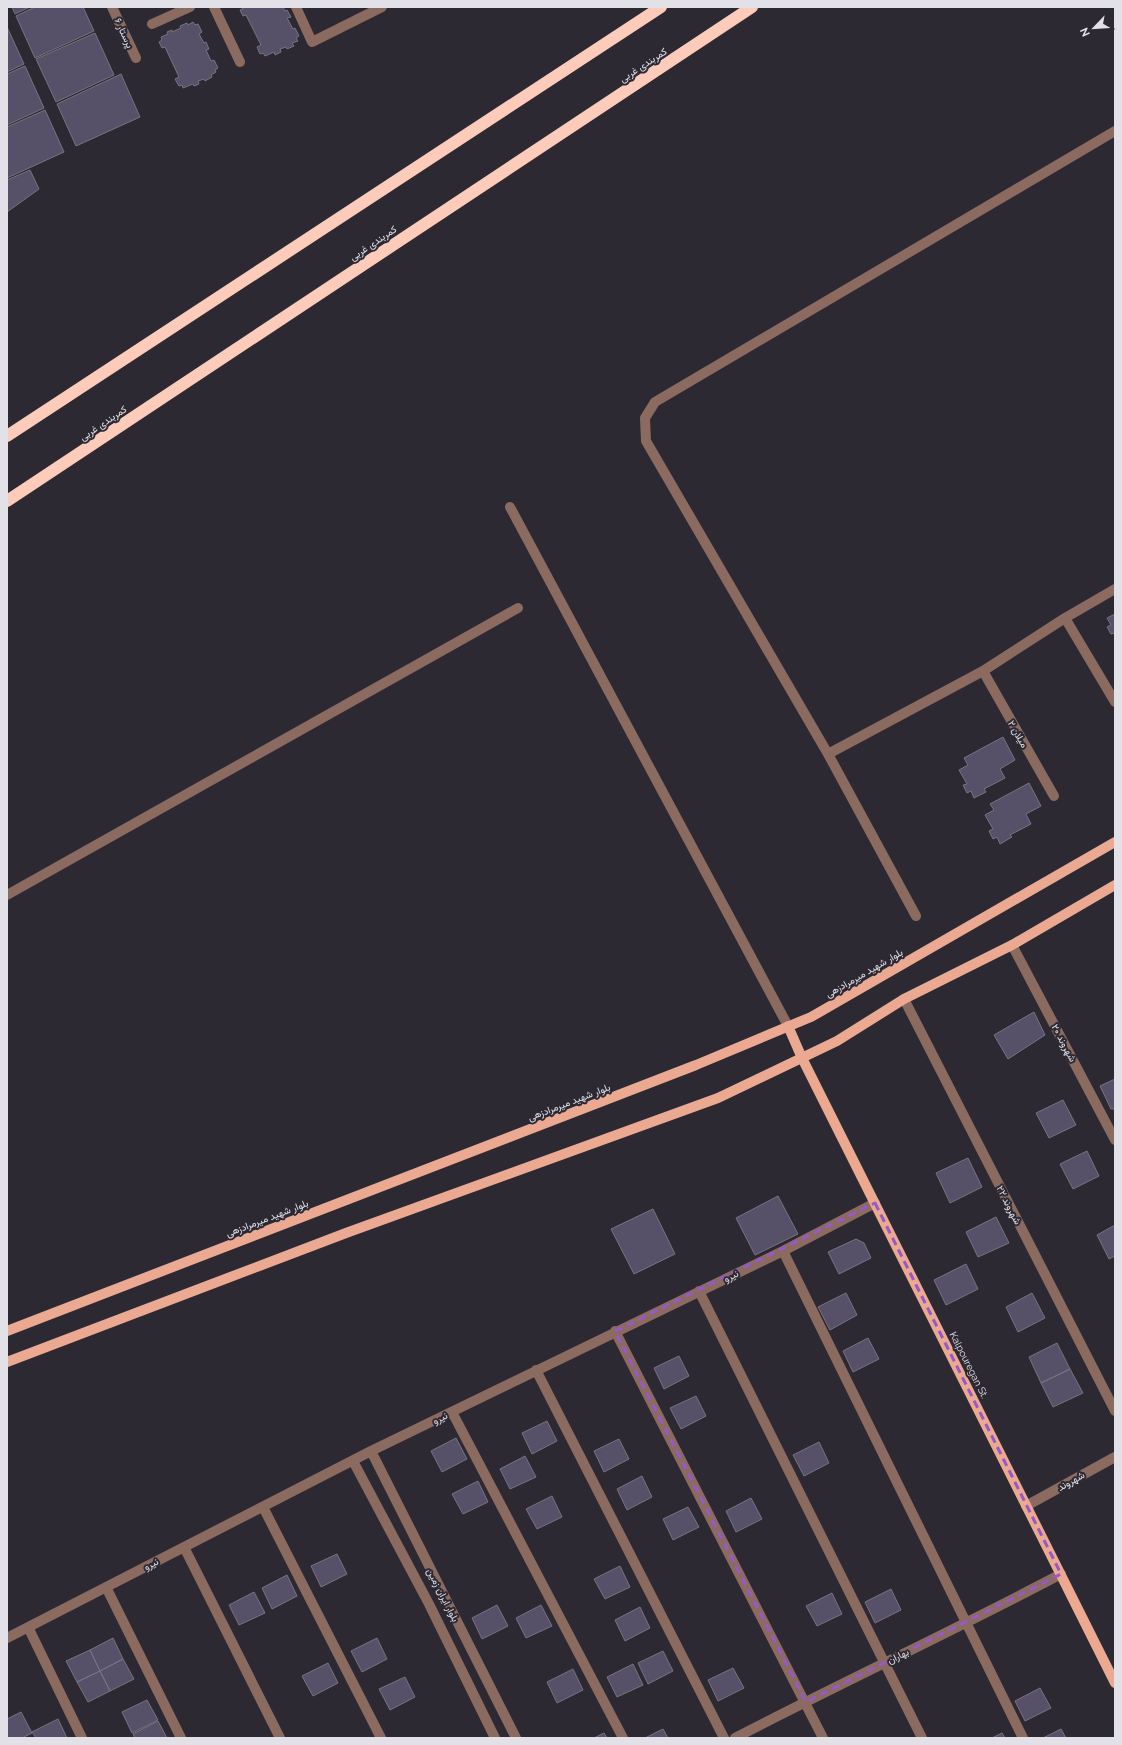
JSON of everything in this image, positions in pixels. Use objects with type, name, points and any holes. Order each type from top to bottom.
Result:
[{"type":"highway","points":[[7,436],[661,7]]},
{"type":"highway","name":"کمربندی غربی","points":[[7,501],[752,7]]},
{"type":"main road","name":"بلوار شهید میرمرادزهی","points":[[7,1331],[696,1065],[811,1017],[1115,842]]},
{"type":"main road","points":[[7,1362],[346,1233],[718,1098],[837,1041],[904,999],[1012,945],[1114,887]]},
{"type":"main road","name":"Kalpouregan St.","points":[[788,1026],[802,1058],[1115,1683]]},
{"type":"street","name":"پرستار ۶","points":[[112,7],[136,58]]},
{"type":"street","points":[[152,24],[190,7]]},
{"type":"street","points":[[214,7],[240,62]]},
{"type":"street","points":[[296,7],[312,42],[379,8]]},
{"type":"street","points":[[916,916],[828,754],[646,441],[644,418],[655,402],[1115,131]]},
{"type":"street","points":[[510,507],[788,1026]]},
{"type":"street","points":[[828,754],[983,671],[1066,618],[1115,589]]},
{"type":"street","points":[[7,895],[518,608]]},
{"type":"street","points":[[1066,618],[1115,702]]},
{"type":"street","name":"میلان ۲","points":[[983,671],[1054,796]]},
{"type":"street","name":"شهروند ۲۰","points":[[1012,945],[1115,1140]]},
{"type":"street","name":"شهروند ۲۲","points":[[904,999],[1115,1411]]},
{"type":"street","name":"نیرو","points":[[7,1638],[371,1451],[783,1251],[875,1203]]},
{"type":"street","points":[[783,1251],[968,1623],[1023,1738]]},
{"type":"street","points":[[699,1291],[922,1738]]},
{"type":"street","points":[[616,1331],[824,1738]]},
{"type":"street","points":[[536,1370],[724,1738]]},
{"type":"street","points":[[452,1412],[623,1738]]},
{"type":"street","name":"بلوار ایران زمین","points":[[371,1451],[516,1738]]},
{"type":"street","name":"شهروند","points":[[1026,1506],[1115,1457]]},
{"type":"street","name":"بلوار ایران زمین","points":[[353,1461],[429,1604],[495,1738]]},
{"type":"street","points":[[264,1507],[381,1738]]},
{"type":"street","points":[[184,1547],[280,1738]]},
{"type":"street","name":"بهاران","points":[[735,1738],[968,1623],[1061,1574]]},
{"type":"street","points":[[106,1587],[181,1738]]},
{"type":"street","points":[[28,1627],[82,1738]]},
{"type":"highlighted area","points":[[875,1203],[1061,1574],[806,1702],[615,1331]]},
{"type":"building","points":[[12,7],[30,7],[15,14]]},
{"type":"building","points":[[35,7],[83,7],[94,31],[35,58],[16,16]]},
{"type":"building","points":[[243,7],[283,7],[285,11],[287,10],[291,17],[287,18],[299,36],[296,38],[298,41],[292,43],[294,46],[287,49],[286,47],[280,49],[281,52],[275,55],[274,52],[265,56],[263,53],[260,54],[257,47],[261,45],[246,15],[243,16],[240,10],[244,8]]},
{"type":"building","points":[[193,22],[195,25],[198,24],[202,32],[199,34],[204,43],[206,42],[209,49],[206,50],[211,61],[214,60],[218,68],[215,70],[216,72],[211,75],[212,77],[205,81],[204,79],[198,81],[199,84],[194,86],[193,84],[183,88],[182,85],[179,86],[175,79],[179,77],[165,47],[162,48],[159,42],[162,40],[161,37],[168,34],[167,32],[172,30],[172,32],[181,28],[180,26],[187,23],[188,25]]},
{"type":"building","points":[[7,27],[24,64],[7,72]]},
{"type":"building","points":[[95,33],[114,75],[56,102],[36,59]]},
{"type":"building","points":[[25,66],[44,108],[7,125],[7,74]]},
{"type":"building","points":[[121,74],[140,117],[76,146],[57,104]]},
{"type":"building","points":[[45,110],[64,152],[7,178],[7,127]]},
{"type":"building","points":[[30,170],[39,189],[7,212],[7,180]]},
{"type":"building","points":[[1115,614],[1115,633],[1111,634],[1107,627],[1111,625],[1107,618]]},
{"type":"building","points":[[1003,737],[1015,760],[1000,769],[1005,778],[984,789],[986,792],[974,798],[971,791],[967,793],[963,785],[967,784],[959,770],[968,765],[964,758]]},
{"type":"building","points":[[1029,783],[1041,806],[1026,814],[1031,824],[1010,835],[1012,837],[1000,844],[997,837],[993,839],[989,831],[993,829],[985,815],[994,810],[990,804]]},
{"type":"building","points":[[1034,1012],[1045,1035],[1008,1059],[994,1035]]},
{"type":"building","points":[[1115,1079],[1115,1109],[1111,1109],[1100,1086]]},
{"type":"building","points":[[1063,1100],[1076,1125],[1049,1138],[1036,1113]]},
{"type":"building","points":[[1087,1151],[1099,1176],[1073,1189],[1060,1164]]},
{"type":"building","points":[[968,1158],[982,1187],[950,1203],[936,1173]]},
{"type":"building","points":[[778,1196],[798,1234],[755,1255],[736,1218]]},
{"type":"building","points":[[653,1209],[675,1254],[634,1274],[611,1229]]},
{"type":"building","points":[[996,1217],[1009,1243],[978,1257],[966,1232]]},
{"type":"building","points":[[1115,1225],[1115,1256],[1109,1259],[1097,1235]]},
{"type":"building","points":[[856,1239],[864,1243],[871,1258],[839,1274],[828,1252]]},
{"type":"building","points":[[966,1264],[978,1289],[946,1305],[934,1280]]},
{"type":"building","points":[[846,1293],[857,1315],[830,1330],[818,1307]]},
{"type":"building","points":[[1032,1293],[1045,1318],[1018,1332],[1006,1307]]},
{"type":"building","points":[[868,1338],[879,1359],[853,1372],[843,1351]]},
{"type":"building","points":[[1057,1343],[1070,1369],[1041,1383],[1029,1357]]},
{"type":"building","points":[[679,1356],[689,1376],[664,1389],[654,1368]]},
{"type":"building","points":[[1070,1369],[1083,1393],[1053,1407],[1041,1383]]},
{"type":"building","points":[[696,1396],[706,1416],[681,1429],[670,1408]]},
{"type":"building","points":[[547,1421],[557,1441],[532,1454],[522,1433]]},
{"type":"building","points":[[456,1438],[467,1459],[442,1472],[431,1451]]},
{"type":"building","points":[[619,1439],[629,1459],[604,1472],[594,1451]]},
{"type":"building","points":[[819,1442],[829,1463],[804,1476],[793,1455]]},
{"type":"building","points":[[525,1456],[536,1477],[510,1489],[500,1469]]},
{"type":"building","points":[[642,1476],[652,1497],[627,1510],[617,1489]]},
{"type":"building","points":[[478,1481],[488,1502],[463,1514],[452,1494]]},
{"type":"building","points":[[552,1496],[562,1517],[537,1529],[526,1509]]},
{"type":"building","points":[[751,1498],[762,1519],[736,1532],[726,1511]]},
{"type":"building","points":[[688,1507],[699,1527],[673,1540],[663,1519]]},
{"type":"building","points":[[337,1554],[347,1574],[321,1587],[311,1566]]},
{"type":"building","points":[[620,1566],[630,1587],[605,1599],[594,1579]]},
{"type":"building","points":[[287,1575],[297,1596],[272,1609],[262,1588]]},
{"type":"building","points":[[891,1589],[901,1610],[875,1623],[865,1602]]},
{"type":"building","points":[[254,1592],[265,1613],[239,1625],[229,1605]]},
{"type":"building","points":[[832,1593],[842,1614],[817,1626],[806,1606]]},
{"type":"building","points":[[497,1605],[508,1626],[482,1639],[472,1618]]},
{"type":"building","points":[[541,1605],[552,1626],[526,1638],[516,1618]]},
{"type":"building","points":[[640,1607],[650,1628],[625,1641],[615,1620]]},
{"type":"building","points":[[113,1638],[123,1659],[100,1671],[90,1650]]},
{"type":"building","points":[[377,1638],[387,1659],[362,1672],[351,1651]]},
{"type":"building","points":[[90,1650],[100,1671],[77,1682],[66,1661]]},
{"type":"building","points":[[663,1651],[673,1671],[648,1684],[638,1663]]},
{"type":"building","points":[[123,1659],[134,1679],[110,1691],[100,1671]]},
{"type":"building","points":[[328,1663],[338,1683],[313,1696],[302,1676]]},
{"type":"building","points":[[633,1664],[643,1685],[617,1697],[607,1677]]},
{"type":"building","points":[[733,1668],[744,1688],[718,1701],[708,1680]]},
{"type":"building","points":[[573,1669],[583,1690],[557,1703],[547,1682]]},
{"type":"building","points":[[100,1671],[110,1691],[88,1702],[77,1682]]},
{"type":"building","points":[[405,1677],[415,1697],[390,1710],[379,1689]]},
{"type":"building","points":[[1040,1688],[1051,1708],[1025,1721],[1015,1701]]},
{"type":"building","points":[[147,1700],[158,1720],[132,1733],[122,1712]]},
{"type":"building","points":[[21,1712],[32,1733],[22,1738],[7,1738],[7,1719]]},
{"type":"building","points":[[58,1719],[67,1738],[36,1738],[32,1732]]},
{"type":"building","points":[[158,1721],[167,1738],[135,1738],[133,1734]]},
{"type":"building","points":[[663,1729],[668,1738],[645,1738]]},
{"type":"building","points":[[1061,1729],[1066,1738],[1043,1738]]},
{"type":"building","points":[[604,1733],[607,1738],[594,1738]]},
{"type":"building","points":[[1002,1733],[1005,1738],[992,1738]]}]
